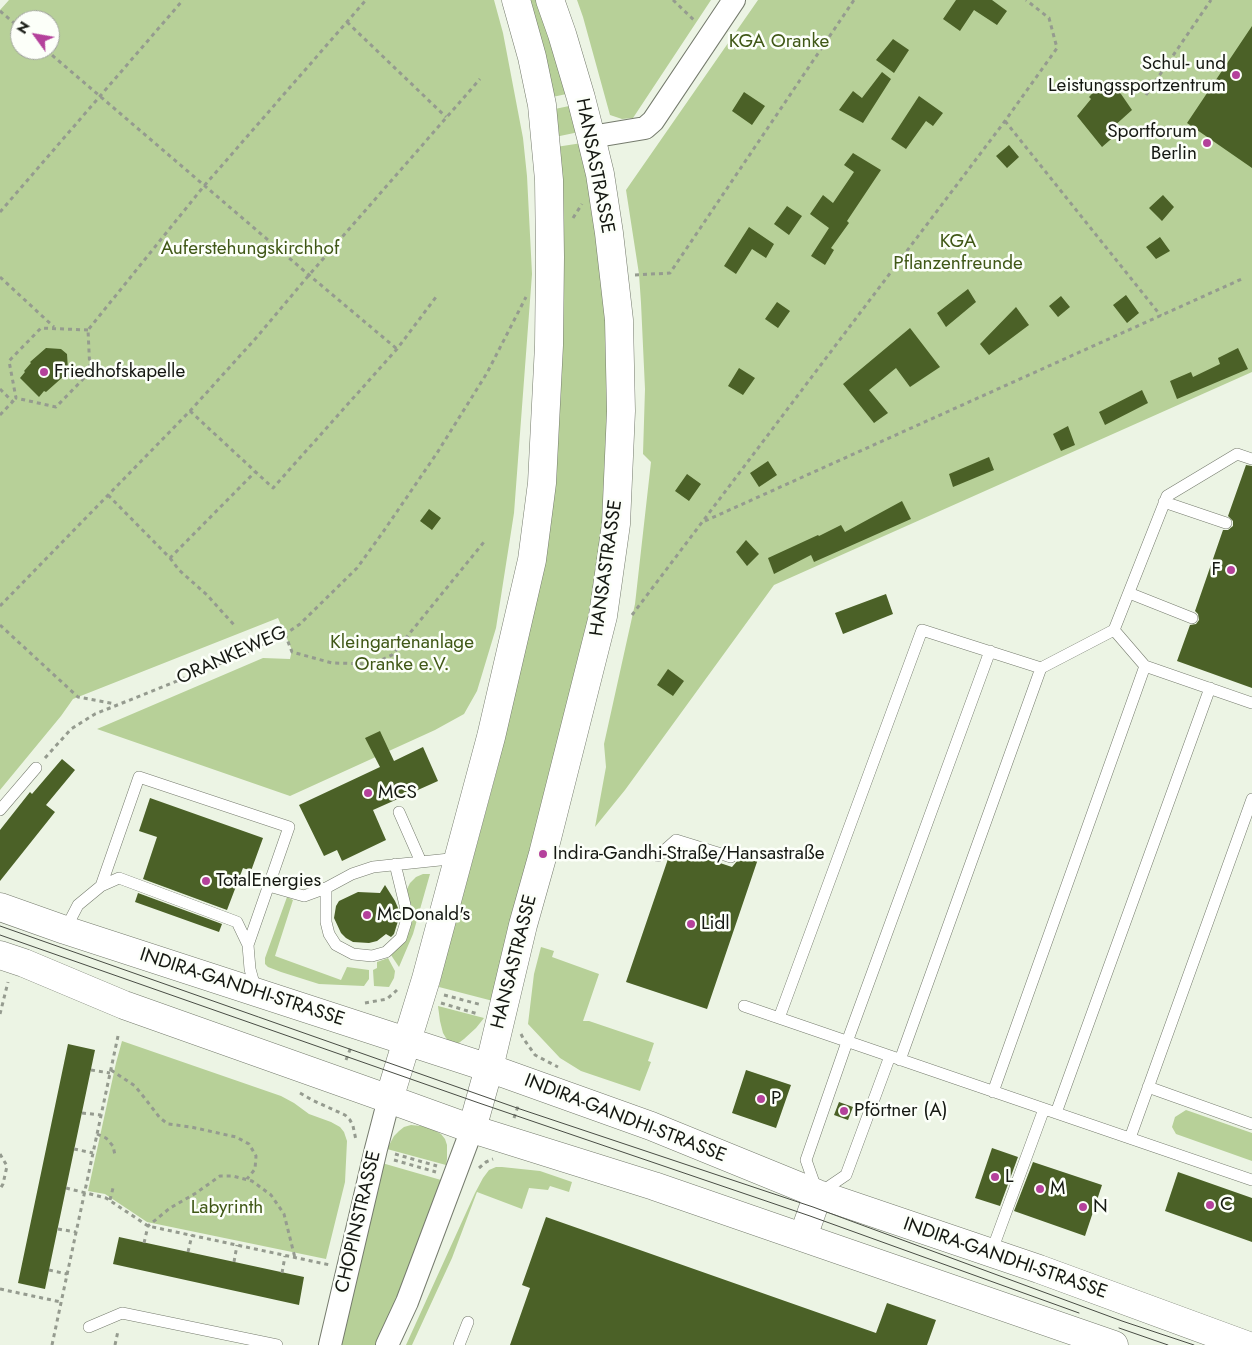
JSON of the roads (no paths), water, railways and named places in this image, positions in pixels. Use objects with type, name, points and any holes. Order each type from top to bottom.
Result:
[{"type":"main road","points":[[390,1099],[426,979],[491,737],[532,560],[542,483],[549,345],[549,180],[542,105],[532,57],[516,0]]},
{"type":"main road","name":"HANSASTRASSE","points":[[472,1129],[603,616],[616,524],[621,412],[619,320],[600,174],[581,98],[550,0]]},
{"type":"main road","name":"INDIRA-GANDHI-STRASSE","points":[[0,907],[65,930],[489,1068],[651,1126],[818,1194],[992,1253],[1246,1345]]},
{"type":"main road","points":[[0,955],[24,963],[124,1005],[472,1129],[654,1186],[803,1237],[1071,1334],[1114,1345]]},
{"type":"main road","points":[[803,1237],[818,1194]]},
{"type":"street","points":[[591,137],[645,128],[653,121],[734,0]]},
{"type":"street","name":"CHOPINSTRASSE","points":[[330,1345],[376,1149],[390,1099]]},
{"type":"street","points":[[387,1345],[407,1302],[472,1129]]},
{"type":"lane","points":[[990,651],[847,1042],[806,1160],[818,1194],[846,1175],[895,1058],[1040,668],[1114,630],[1167,496],[1237,454],[1252,459]]},
{"type":"lane","points":[[1164,502],[1226,523]]},
{"type":"lane","points":[[1129,593],[1192,618]]},
{"type":"lane","points":[[779,1018],[922,630],[1040,668]]},
{"type":"lane","points":[[1114,630],[1145,666],[1252,703]]},
{"type":"lane","points":[[993,1092],[1145,666]]},
{"type":"lane","points":[[1056,1113],[1210,688]]},
{"type":"lane","points":[[0,810],[36,768]]},
{"type":"lane","points":[[101,886],[139,777],[289,827],[248,945]]},
{"type":"lane","points":[[1130,1138],[1252,799]]},
{"type":"lane","points":[[399,812],[421,862]]},
{"type":"lane","points":[[658,856],[676,840],[731,857]]},
{"type":"lane","points":[[269,886],[304,896],[326,888],[352,874],[373,868],[458,858]]},
{"type":"lane","points":[[326,888],[326,922],[329,934],[336,945],[354,954],[372,956],[386,952],[401,938],[406,922],[405,905],[395,864]]},
{"type":"lane","points":[[65,930],[78,905],[101,886],[118,878],[237,922],[248,945],[250,969],[257,993]]},
{"type":"lane","points":[[744,1006],[1252,1180]]},
{"type":"lane","points":[[1148,1087],[1252,1124]]},
{"type":"lane","points":[[992,1253],[1044,1109]]},
{"type":"lane","points":[[89,1327],[122,1313],[277,1345]]},
{"type":"lane","points":[[459,1345],[468,1322]]},
{"type":"tram line","points":[[0,926],[517,1108],[813,1207],[1122,1321],[1194,1345]]},
{"type":"tram line","points":[[0,935],[479,1103],[810,1216],[1079,1313]]},
{"type":"tram line","points":[[1119,1328],[1168,1345]]},
{"type":"place","name":"Schul- und Leistungssportzentrum","points":[[1236,75]]},
{"type":"place","name":"Sportforum Berlin","points":[[1207,143]]},
{"type":"place","name":"Friedhofskapelle","points":[[44,372]]},
{"type":"place","name":"F","points":[[1231,570]]},
{"type":"place","name":"MCS","points":[[368,793]]},
{"type":"place","name":"Indira-Gandhi-Straße/Hansastraße","points":[[543,854]]},
{"type":"place","name":"TotalEnergies","points":[[206,881]]},
{"type":"place","name":"McDonald's","points":[[367,915]]},
{"type":"place","name":"Lidl","points":[[691,924]]},
{"type":"place","name":"P","points":[[761,1099]]},
{"type":"place","name":"Pförtner (A)","points":[[844,1111]]},
{"type":"place","name":"L","points":[[995,1177]]},
{"type":"place","name":"M","points":[[1040,1189]]},
{"type":"place","name":"C","points":[[1210,1205]]},
{"type":"place","name":"N","points":[[1083,1207]]},
{"type":"park label","name":"KGA Oranke","points":[[779,42]]},
{"type":"park label","name":"Auferstehungskirchhof","points":[[250,249]]},
{"type":"park label","name":"KGA Pflanzenfreunde","points":[[958,253]]},
{"type":"park label","name":"Kleingartenanlage Oranke e.V.","points":[[402,654]]},
{"type":"park label","name":"Labyrinth","points":[[227,1208]]}]
